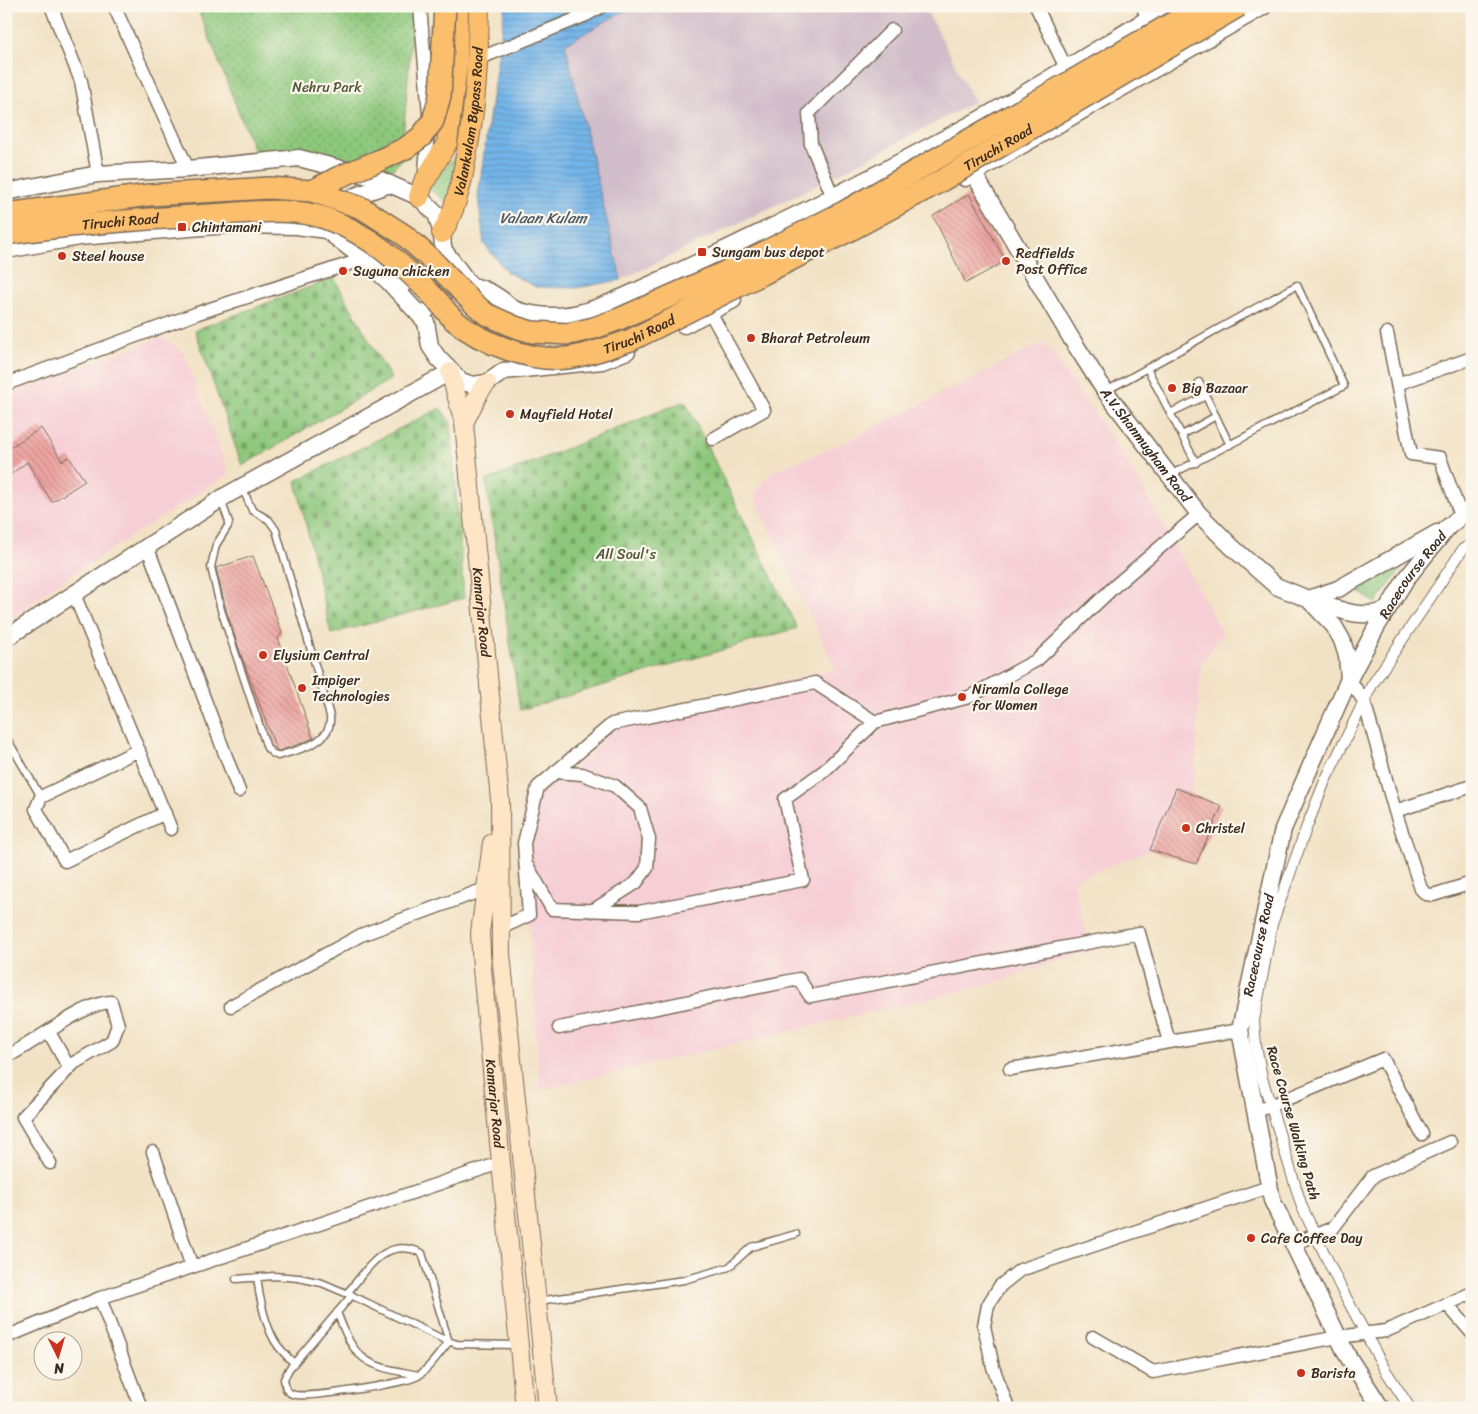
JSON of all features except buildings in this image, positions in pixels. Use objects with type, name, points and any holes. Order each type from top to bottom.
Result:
[{"type":"highway","points":[[312,191],[406,148],[421,137],[433,121],[440,96],[445,6]]},
{"type":"highway","name":"Tiruchi Road","points":[[6,214],[149,195],[269,188],[312,191],[362,208],[404,235],[486,314],[515,328],[532,332],[569,334],[619,320],[727,271],[844,212],[1202,6]]},
{"type":"highway","name":"Tiruchi Road","points":[[6,234],[153,218],[267,212],[297,213],[324,218],[356,231],[386,251],[434,297],[453,319],[494,344],[541,358],[567,358],[632,340],[856,227],[941,181],[1239,6]]},
{"type":"main road","name":"Valankulam Bypass Road","points":[[421,191],[447,143],[457,65],[458,6]]},
{"type":"main road","name":"Valankulam Bypass Road","points":[[443,241],[461,188],[471,130],[478,59],[480,6]]},
{"type":"main road","name":"Kamarjar Road","points":[[450,372],[464,423],[500,800],[501,954],[548,1408]]},
{"type":"main road","points":[[464,423],[480,391],[487,383]]},
{"type":"main road","name":"Kamarjar Road","points":[[500,800],[485,889],[480,942],[525,1408]]},
{"type":"street","points":[[51,6],[81,81],[98,174]]},
{"type":"street","points":[[114,6],[188,169]]},
{"type":"street","points":[[420,6],[429,114],[426,165],[421,191],[436,214],[443,241],[470,285]]},
{"type":"street","points":[[478,59],[586,15],[602,6]]},
{"type":"street","points":[[1036,6],[1066,68]]},
{"type":"street","points":[[513,309],[538,316],[567,317],[608,304],[715,255],[833,197],[955,133],[1066,68],[1145,13],[1169,6]]},
{"type":"street","points":[[504,371],[602,362],[660,337],[974,174],[1264,6]]},
{"type":"street","points":[[833,197],[811,144],[809,113],[892,30]]},
{"type":"street","points":[[6,192],[98,174],[188,169],[299,158],[421,191]]},
{"type":"street","name":"A.V.Shanmugham Raod","points":[[974,174],[1071,338],[1105,391],[1199,514],[1232,547],[1276,586],[1308,599],[1334,626],[1342,640],[1349,679]]},
{"type":"street","points":[[326,230],[338,212],[356,196],[390,184]]},
{"type":"street","points":[[6,250],[79,237],[227,224],[297,226],[326,230],[364,259],[388,281],[426,322]]},
{"type":"street","points":[[394,288],[431,272],[443,241]]},
{"type":"street","points":[[6,384],[198,313],[364,259]]},
{"type":"street","points":[[470,285],[487,290],[503,299],[513,309],[517,320],[519,343],[512,363],[504,371],[487,383],[473,385],[461,382],[438,358],[430,346],[426,322],[429,309],[438,297],[449,290],[470,285]]},
{"type":"street","points":[[710,312],[764,410],[713,439]]},
{"type":"street","points":[[1387,334],[1411,454],[1440,458],[1466,512]]},
{"type":"street","points":[[1397,384],[1472,358]]},
{"type":"street","points":[[6,638],[241,486],[450,372]]},
{"type":"street","name":"Racecourse Road","points":[[1381,1408],[1346,1355],[1272,1200],[1240,1030],[1283,829],[1349,679],[1387,610],[1410,573],[1448,527],[1466,512]]},
{"type":"street","points":[[526,864],[552,909],[639,912],[803,880],[785,799],[824,771],[875,722],[969,697],[1037,660],[1116,585],[1199,514]]},
{"type":"street","points":[[1308,599],[1338,590],[1448,527]]},
{"type":"street","name":"Race Course Walking Path","points":[[1410,1408],[1384,1368],[1365,1333],[1302,1207],[1262,1078],[1254,1021],[1272,924],[1325,781],[1372,685],[1463,549],[1472,544]]},
{"type":"street","points":[[147,546],[239,791]]},
{"type":"street","points":[[74,594],[171,830]]},
{"type":"street","points":[[1308,599],[1351,613],[1365,615],[1387,610]]},
{"type":"street","points":[[1349,679],[1364,701],[1395,811],[1421,889],[1426,894],[1433,895],[1472,883]]},
{"type":"street","points":[[501,928],[529,915],[524,844],[538,787],[612,724],[815,684],[875,722]]},
{"type":"street","points":[[139,750],[41,797],[36,809],[65,862],[165,813]]},
{"type":"street","points":[[555,772],[582,774],[615,786],[640,808],[649,838],[647,868],[636,883],[592,910]]},
{"type":"street","points":[[1395,811],[1472,786]]},
{"type":"street","points":[[231,1006],[361,935],[485,889]]},
{"type":"street","points":[[559,1028],[799,979],[810,996],[1139,933],[1169,1042]]},
{"type":"street","points":[[6,1057],[85,1010],[102,1002],[111,1002],[118,1025],[112,1041],[74,1063],[23,1117],[50,1163]]},
{"type":"street","points":[[1010,1069],[1240,1030]]},
{"type":"street","points":[[49,1032],[69,1068]]},
{"type":"street","points":[[1255,1112],[1383,1059],[1422,1134]]},
{"type":"street","points":[[1293,1244],[1333,1228],[1373,1176],[1450,1142]]},
{"type":"street","points":[[153,1152],[192,1267]]},
{"type":"street","points":[[6,1337],[100,1298],[500,1163]]},
{"type":"street","points":[[1008,1408],[993,1367],[984,1326],[988,1305],[1000,1286],[1020,1270],[1269,1187]]},
{"type":"street","points":[[1093,1337],[1153,1372],[1338,1337],[1386,1331],[1472,1293]]},
{"type":"street","points":[[100,1298],[141,1408]]},
{"type":"street","points":[[1447,1304],[1472,1334]]},
{"type":"lane","points":[[1105,391],[1298,285],[1344,386],[1170,476]]},
{"type":"lane","points":[[1146,368],[1196,463]]},
{"type":"lane","points":[[1199,382],[1230,445]]},
{"type":"lane","points":[[1170,413],[1206,396]]},
{"type":"lane","points":[[1182,435],[1216,416]]},
{"type":"lane","points":[[221,499],[229,522],[216,545],[211,567],[221,610],[267,748],[278,756],[322,739],[331,724],[330,716],[276,530],[269,520],[252,510],[241,486]]},
{"type":"lane","points":[[6,737],[41,797]]},
{"type":"lane","points":[[537,1301],[684,1280],[729,1267],[751,1247],[796,1234]]},
{"type":"lane","points":[[398,1248],[412,1249],[422,1253],[449,1342],[418,1376],[391,1384],[307,1396],[292,1395],[286,1389],[284,1379],[294,1363],[383,1253],[398,1248]]},
{"type":"lane","points":[[236,1279],[274,1276],[299,1278],[322,1283],[449,1342],[457,1344],[518,1345]]},
{"type":"lane","points":[[257,1277],[258,1293],[272,1335],[276,1344],[294,1363]]},
{"type":"lane","points":[[337,1312],[349,1340],[360,1355],[386,1368],[418,1376]]},
{"type":"shaded area","name":"Sungam bus depot","points":[[633,6],[922,6],[935,25],[974,102],[823,182],[621,280],[565,44]]},
{"type":"shaded area","points":[[161,337],[183,352],[229,474],[54,586],[6,622],[6,395]]},
{"type":"shaded area","name":"Niramla College for Women","points":[[1044,342],[1130,465],[1223,634],[1201,663],[1195,779],[1168,843],[1073,880],[1090,950],[987,985],[540,1090],[521,794],[565,777],[592,753],[612,724],[836,669],[753,494],[772,472],[844,443]]},
{"type":"green space","name":"Nehru Park","points":[[210,6],[414,6],[401,161],[381,181],[294,163],[260,166],[198,9]]},
{"type":"green space","points":[[456,155],[449,205],[429,188]]},
{"type":"green space","points":[[334,278],[391,379],[242,466],[195,330]]},
{"type":"green space","name":"All Soul's","points":[[685,401],[797,628],[520,710],[486,481]]},
{"type":"green space","points":[[440,408],[451,423],[464,598],[331,634],[296,481]]},
{"type":"green space","points":[[1403,566],[1376,603],[1356,590]]},
{"type":"water","name":"Valaan Kulam","points":[[505,6],[633,6],[565,44],[621,280],[576,288],[536,287],[507,272],[484,244],[478,196]]},
{"type":"place","name":"Chintamani","points":[[182,227]]},
{"type":"place","name":"Sungam bus depot","points":[[702,252]]},
{"type":"place","name":"Steel house","points":[[62,256]]},
{"type":"place","name":"Redfields Post Office","points":[[1006,261]]},
{"type":"place","name":"Suguna chicken","points":[[343,271]]},
{"type":"place","name":"Bharat Petroleum","points":[[751,338]]},
{"type":"place","name":"Big Bazaar","points":[[1172,388]]},
{"type":"place","name":"Mayfield Hotel","points":[[510,414]]},
{"type":"place","name":"Elysium Central","points":[[263,655]]},
{"type":"place","name":"Impiger Technologies","points":[[302,688]]},
{"type":"place","name":"Niramla College for Women","points":[[962,697]]},
{"type":"place","name":"Christel","points":[[1186,828]]},
{"type":"place","name":"Cafe Coffee Day","points":[[1251,1238]]},
{"type":"place","name":"Barista","points":[[1301,1373]]}]
